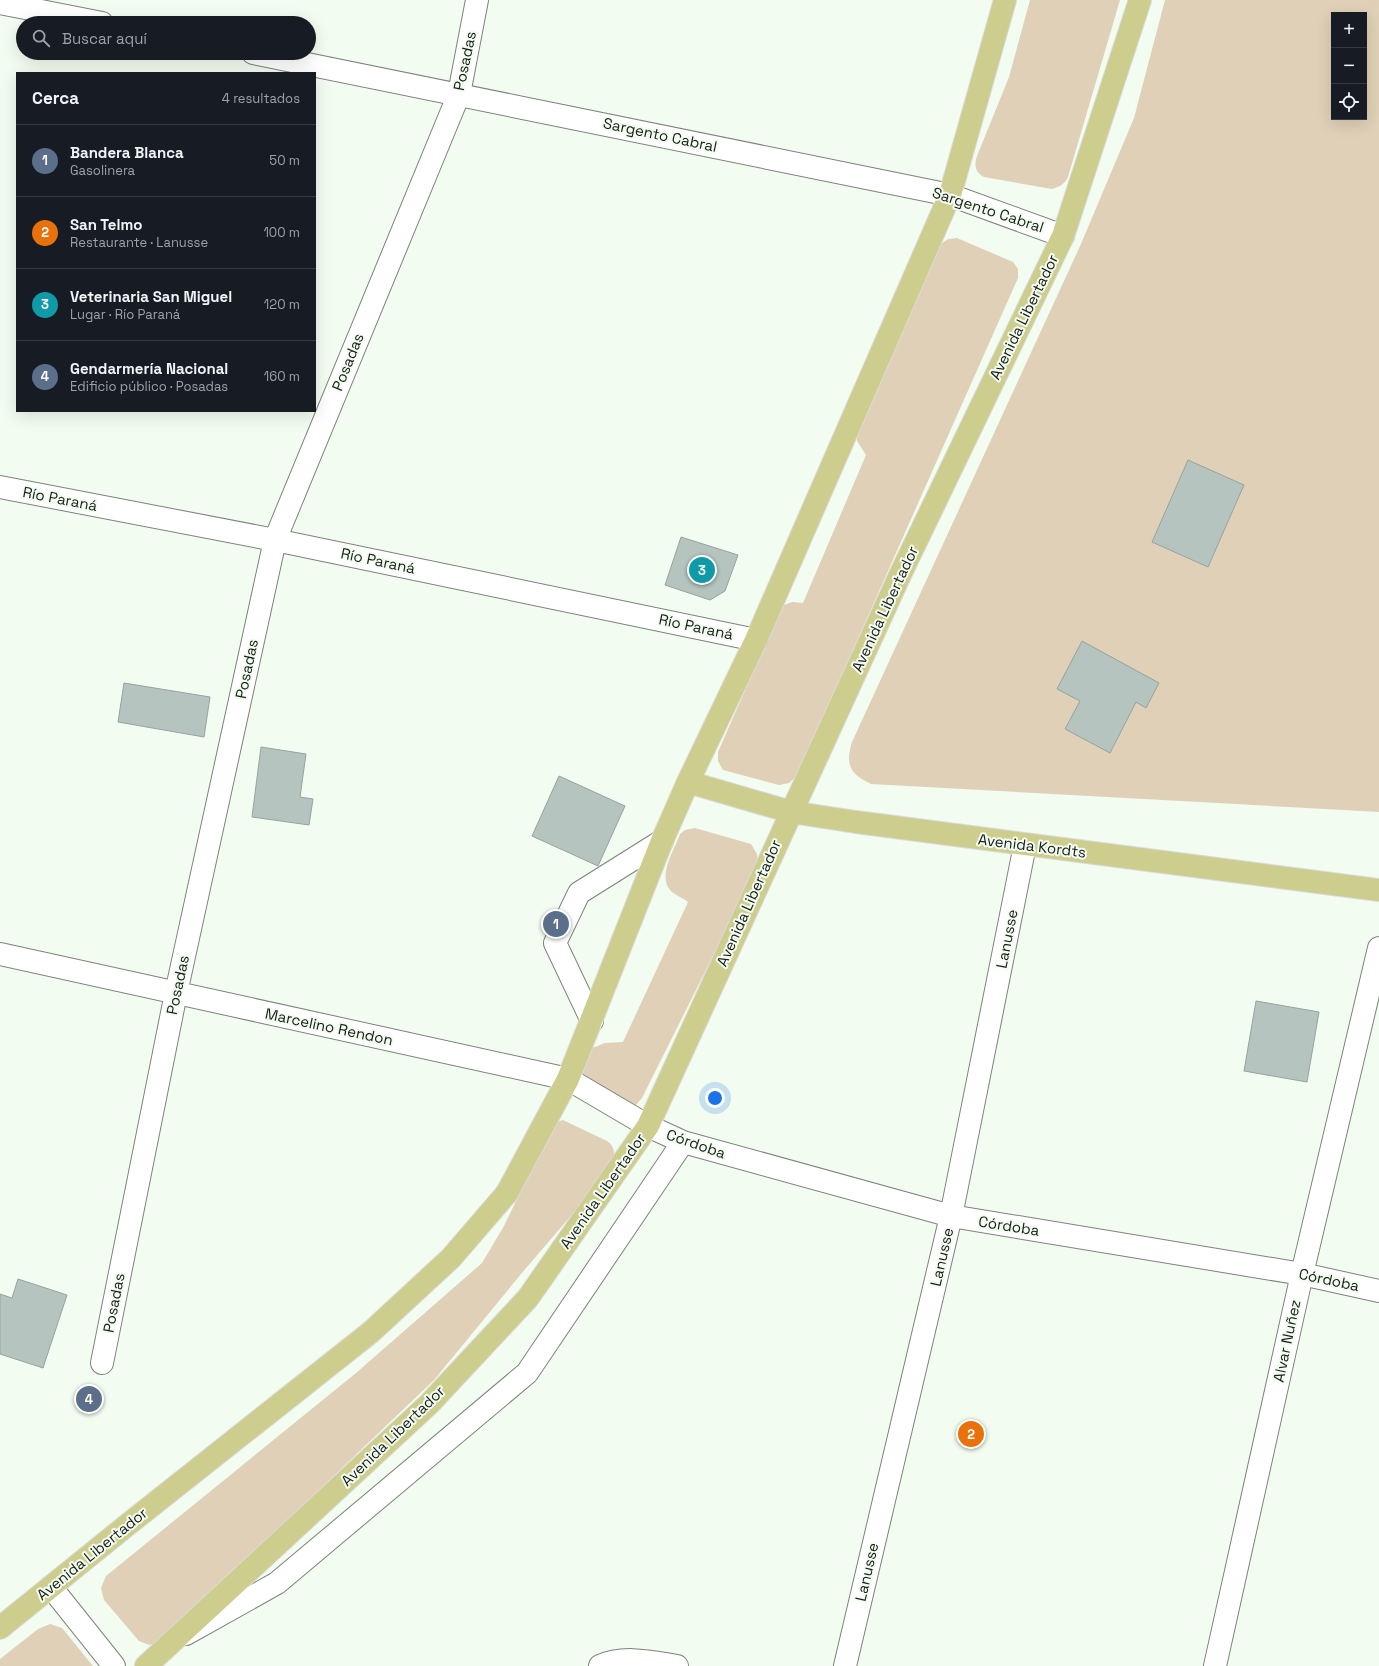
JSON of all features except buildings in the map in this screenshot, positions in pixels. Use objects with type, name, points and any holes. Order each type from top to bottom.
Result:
[{"type":"main road","name":"Avenida Libertador","points":[[0,1628],[371,1332],[451,1258],[507,1192],[568,1079],[592,1022],[662,841],[688,782],[756,640],[950,194],[1005,0]]},
{"type":"main road","name":"Avenida Libertador","points":[[146,1666],[175,1641],[429,1404],[528,1298],[648,1126],[900,575],[1063,236],[1140,0]]},
{"type":"main road","name":"Avenida Kordts","points":[[688,782],[791,812],[1026,845],[1379,890]]},
{"type":"street","name":"Posadas","points":[[102,1363],[176,993],[275,540],[459,94],[477,0]]},
{"type":"street","points":[[0,3],[66,16]]},
{"type":"street","name":"Sargento Cabral","points":[[288,60],[950,194],[1063,236]]},
{"type":"street","name":"Río Paraná","points":[[0,487],[275,540],[756,640]]},
{"type":"street","points":[[592,1022],[555,942],[579,893],[662,841]]},
{"type":"street","name":"Lanusse","points":[[845,1666],[951,1216],[1026,845]]},
{"type":"street","name":"Alvar Nuñez","points":[[1215,1666],[1302,1274],[1379,948]]},
{"type":"street","name":"Marcelino Rendon","points":[[0,954],[568,1079],[648,1126]]},
{"type":"street","name":"Córdoba","points":[[648,1126],[682,1142],[951,1216],[1302,1274],[1379,1291]]},
{"type":"street","points":[[175,1641],[277,1583],[527,1373],[682,1142]]},
{"type":"street","points":[[51,1587],[114,1666]]},
{"type":"street","points":[[600,1666],[610,1662],[637,1660],[677,1666]]},
{"type":"shaded area","points":[[1030,0],[1120,0],[1068,177],[1062,185],[1052,189],[984,177],[977,171],[976,168],[977,156],[1009,77]]},
{"type":"shaded area","points":[[1165,0],[1379,0],[1379,812],[871,784],[858,776],[851,768],[849,757],[852,742],[1081,244],[1134,118]]},
{"type":"shaded area","points":[[957,238],[1013,262],[1018,269],[1018,278],[797,776],[789,783],[779,785],[723,770],[718,761],[718,752],[782,606],[792,602],[803,603],[866,455],[857,441],[857,435],[941,244],[948,239]]},
{"type":"shaded area","points":[[695,828],[751,844],[757,854],[758,866],[642,1098],[636,1105],[627,1107],[579,1076],[587,1050],[605,1043],[623,1042],[688,902],[672,892],[668,886],[666,872],[680,834],[685,830]]},
{"type":"shaded area","points":[[563,1120],[607,1141],[611,1144],[614,1151],[614,1158],[581,1204],[434,1380],[160,1642],[149,1645],[139,1641],[104,1600],[101,1588],[106,1576],[356,1373],[482,1263],[504,1226],[551,1128],[554,1123]]},
{"type":"shaded area","points":[[50,1624],[62,1628],[93,1666],[0,1666],[0,1659],[38,1629]]},
{"type":"place","name":"Veterinaria San Miguel","points":[[702,570]]},
{"type":"place","name":"Bandera Blanca","points":[[556,924]]},
{"type":"place","name":"Gendarmería Nacional","points":[[89,1399]]},
{"type":"place","name":"San Telmo","points":[[971,1434]]}]
